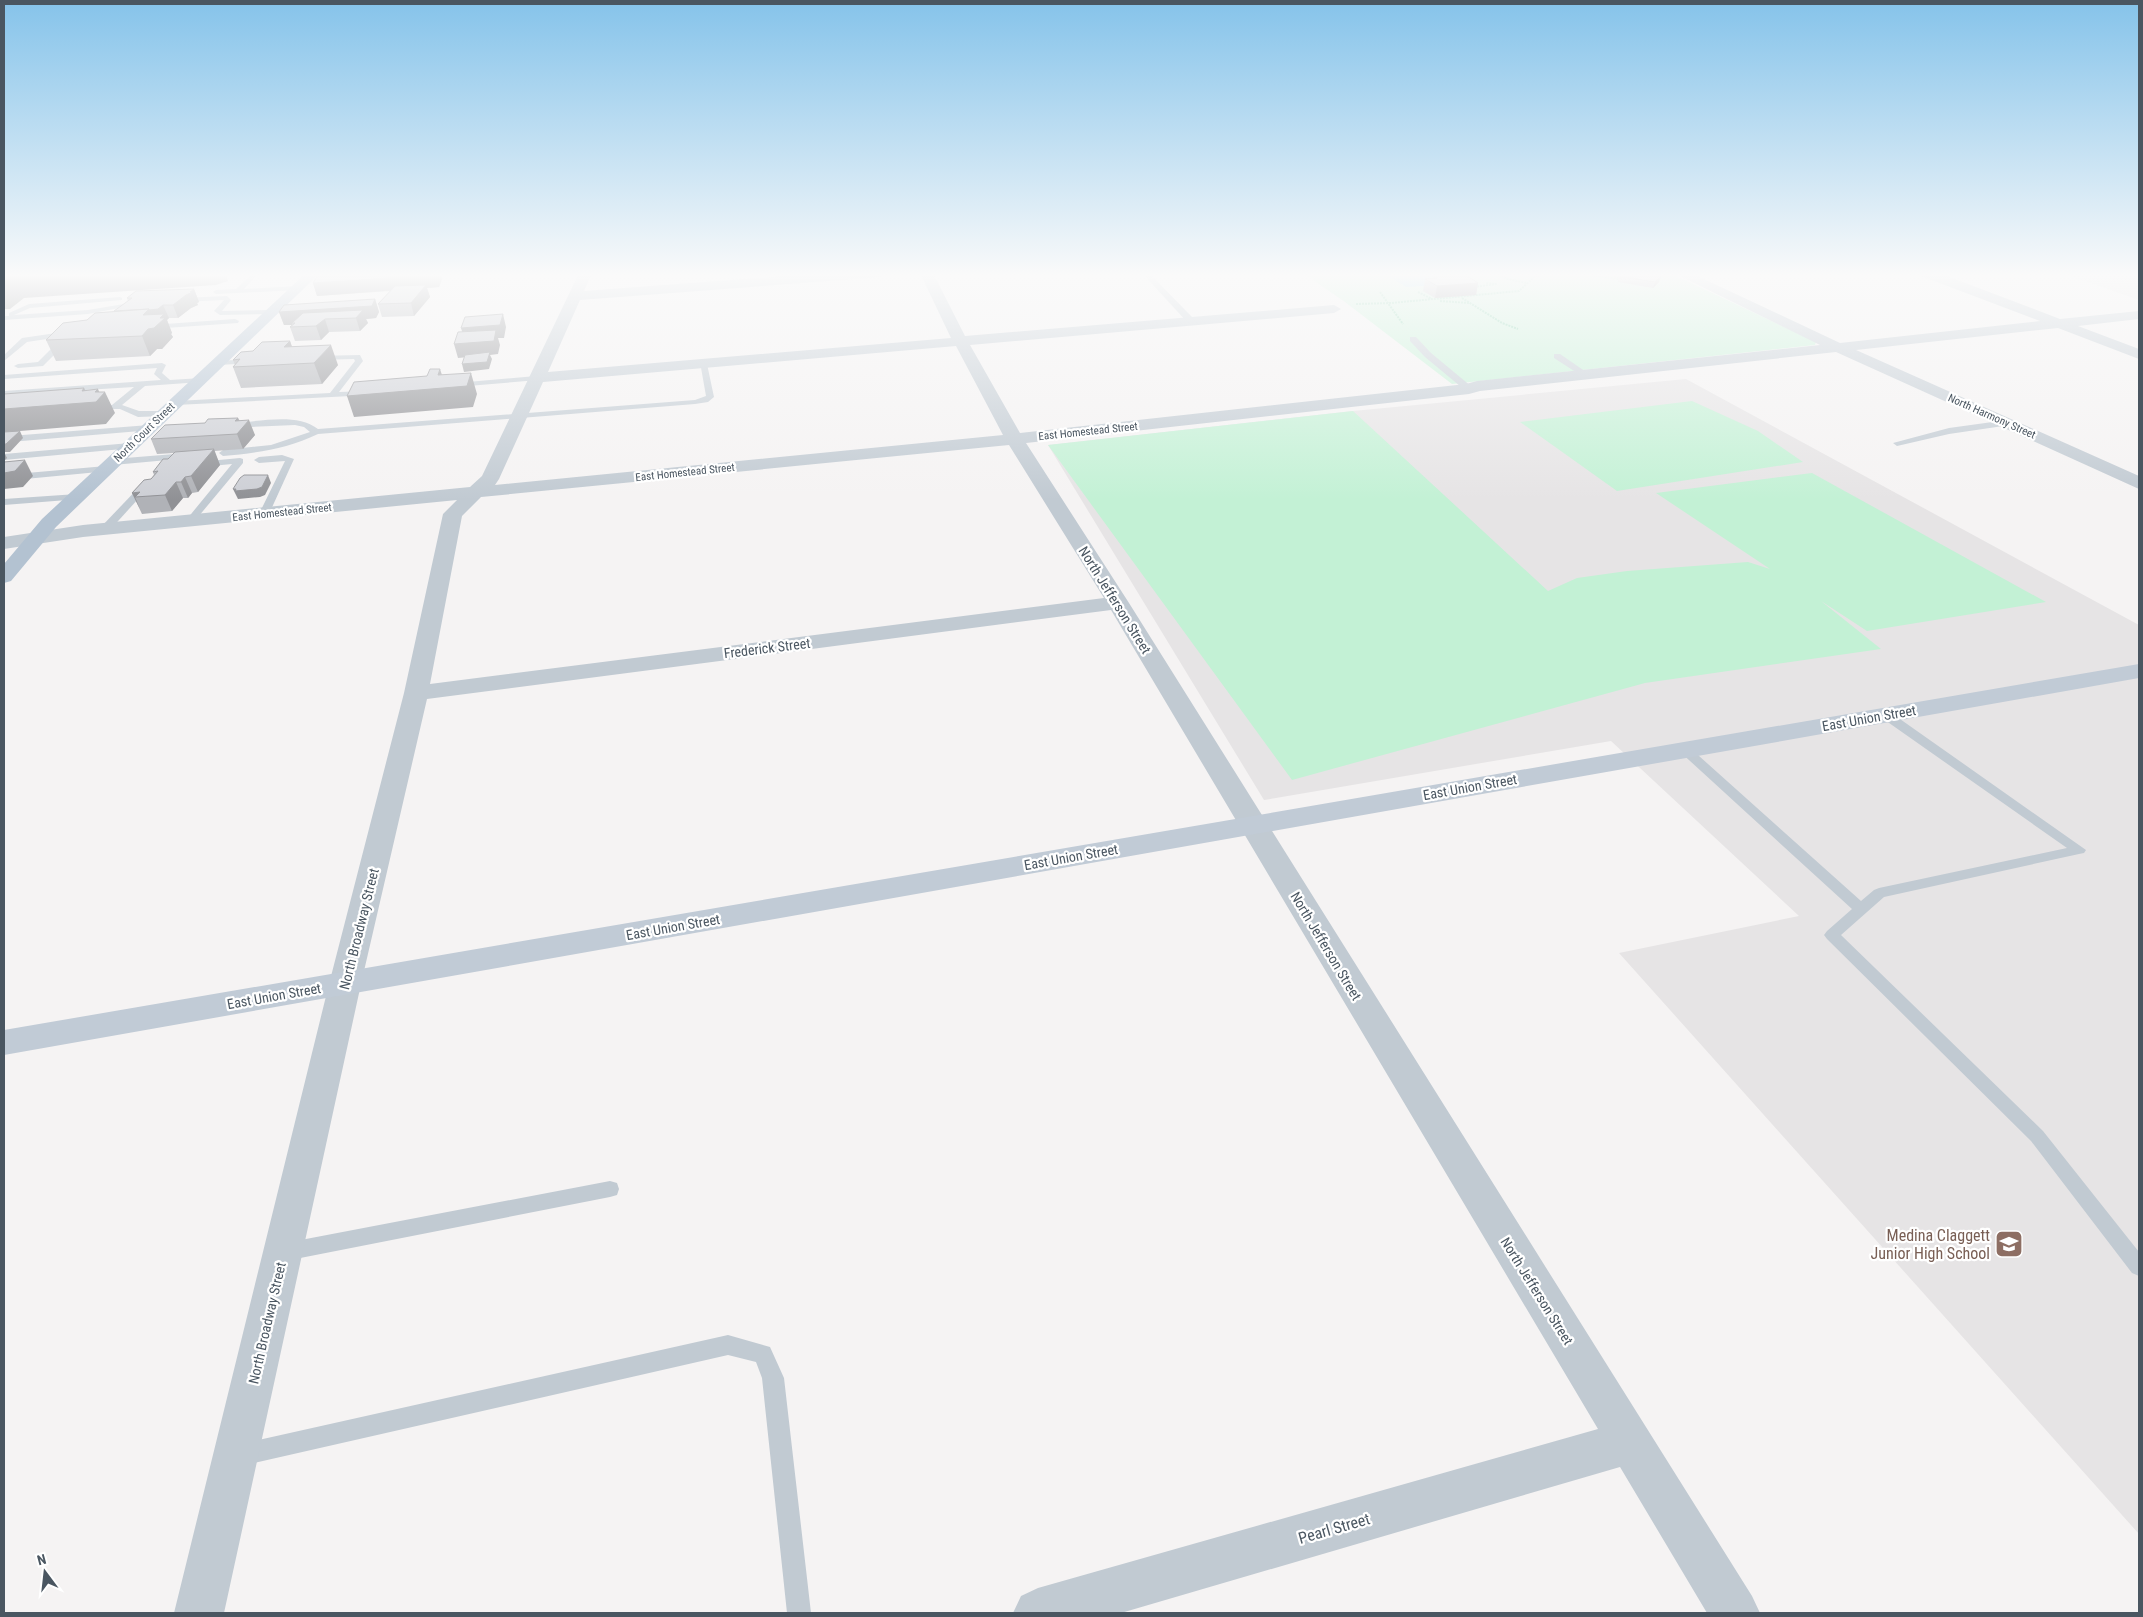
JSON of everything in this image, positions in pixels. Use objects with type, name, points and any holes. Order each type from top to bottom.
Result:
[{"type":"main road","name":"North Court Street","points":[[4,577],[36,538],[77,497],[130,446],[152,430],[170,408],[233,348]]},
{"type":"street","name":"North Broadway Street","points":[[199,1613],[345,984],[416,693],[454,514],[490,479],[550,348]]},
{"type":"street","points":[[536,378],[885,348]]},
{"type":"street","name":"North Jefferson Street","points":[[964,348],[1014,439],[1118,603],[1734,1613]]},
{"type":"street","name":"East Homestead Street","points":[[4,544],[105,529],[1014,439],[1823,348]]},
{"type":"street","name":"North Harmony Street","points":[[1840,348],[2139,483]]},
{"type":"street","points":[[2124,348],[2139,354]]},
{"type":"street","name":"Frederick Street","points":[[416,693],[1118,603]]},
{"type":"street","name":"East Union Street","points":[[4,1043],[2139,671]]},
{"type":"street","name":"Pearl Street","points":[[1038,1613],[1630,1442]]},
{"type":"lane","points":[[4,359],[16,348]]},
{"type":"lane","points":[[4,367],[40,364],[56,348]]},
{"type":"lane","points":[[1422,348],[1469,388]]},
{"type":"lane","points":[[1557,356],[1585,374]]},
{"type":"lane","points":[[304,358],[357,357],[359,361],[333,394]]},
{"type":"lane","points":[[218,363],[266,360]]},
{"type":"lane","points":[[4,478],[110,465],[273,449],[295,443],[316,432],[518,418],[705,400],[710,395],[703,364]]},
{"type":"lane","points":[[4,377],[162,365],[158,374],[167,381]]},
{"type":"lane","points":[[452,385],[536,378]]},
{"type":"lane","points":[[4,394],[144,382],[200,380]]},
{"type":"lane","points":[[114,407],[144,382]]},
{"type":"lane","points":[[83,407],[121,407],[138,414],[170,408],[376,392]]},
{"type":"lane","points":[[4,401],[14,393]]},
{"type":"lane","points":[[220,427],[295,422],[307,425],[316,432]]},
{"type":"lane","points":[[1896,443],[1949,430],[2007,423]]},
{"type":"lane","points":[[10,439],[152,430]]},
{"type":"lane","points":[[4,457],[130,446]]},
{"type":"lane","points":[[169,468],[282,458],[290,460],[264,514]]},
{"type":"lane","points":[[190,521],[240,461]]},
{"type":"lane","points":[[105,529],[151,480]]},
{"type":"lane","points":[[4,502],[77,497]]},
{"type":"lane","points":[[1886,715],[2080,850],[1879,893],[1832,935],[2037,1136],[2139,1267]]},
{"type":"lane","points":[[1684,750],[1861,909]]},
{"type":"lane","points":[[284,1252],[610,1189]]},
{"type":"lane","points":[[236,1456],[728,1345],[763,1354],[773,1378],[799,1613]]},
{"type":"shaded area","name":"Medina Claggett Junior High School","points":[[1686,379],[2139,625],[2139,1534],[1619,953],[1799,916],[1611,741],[1264,800],[1048,445],[1353,411]]},
{"type":"green space","points":[[1406,348],[1783,348],[1452,384]]},
{"type":"green space","points":[[1692,401],[1758,431],[1803,462],[1617,491],[1520,422]]},
{"type":"green space","points":[[1353,411],[1548,591],[1577,578],[1627,571],[1748,562],[1770,569],[1656,493],[1812,473],[2046,602],[1867,631],[1821,601],[1881,649],[1645,683],[1292,780],[1048,445]]},
{"type":"building","points":[[256,348],[328,348],[314,363],[233,367],[240,359],[233,360],[241,352],[253,351]]},
{"type":"building","points":[[490,352],[487,362],[462,364],[465,355]]},
{"type":"building","points":[[430,369],[440,369],[438,375],[471,373],[467,386],[347,396],[354,382],[427,376]]},
{"type":"building","points":[[84,388],[82,391],[98,389],[95,392],[105,392],[96,402],[4,409],[4,394]]},
{"type":"building","points":[[238,418],[235,421],[249,420],[237,434],[151,439],[165,425],[205,423],[208,419]]},
{"type":"building","points":[[20,431],[6,444],[4,444],[4,432]]},
{"type":"building","points":[[214,449],[191,476],[185,477],[181,482],[176,482],[165,495],[135,497],[140,492],[132,493],[144,480],[151,479],[158,471],[153,472],[163,459],[168,459],[175,452]]},
{"type":"building","points":[[25,460],[15,471],[4,473],[4,462]]},
{"type":"building","points":[[244,475],[268,475],[262,487],[235,491],[236,489],[233,489]]},
{"type":"place","name":"Medina Claggett Junior High School","points":[[2009,1244]]}]
